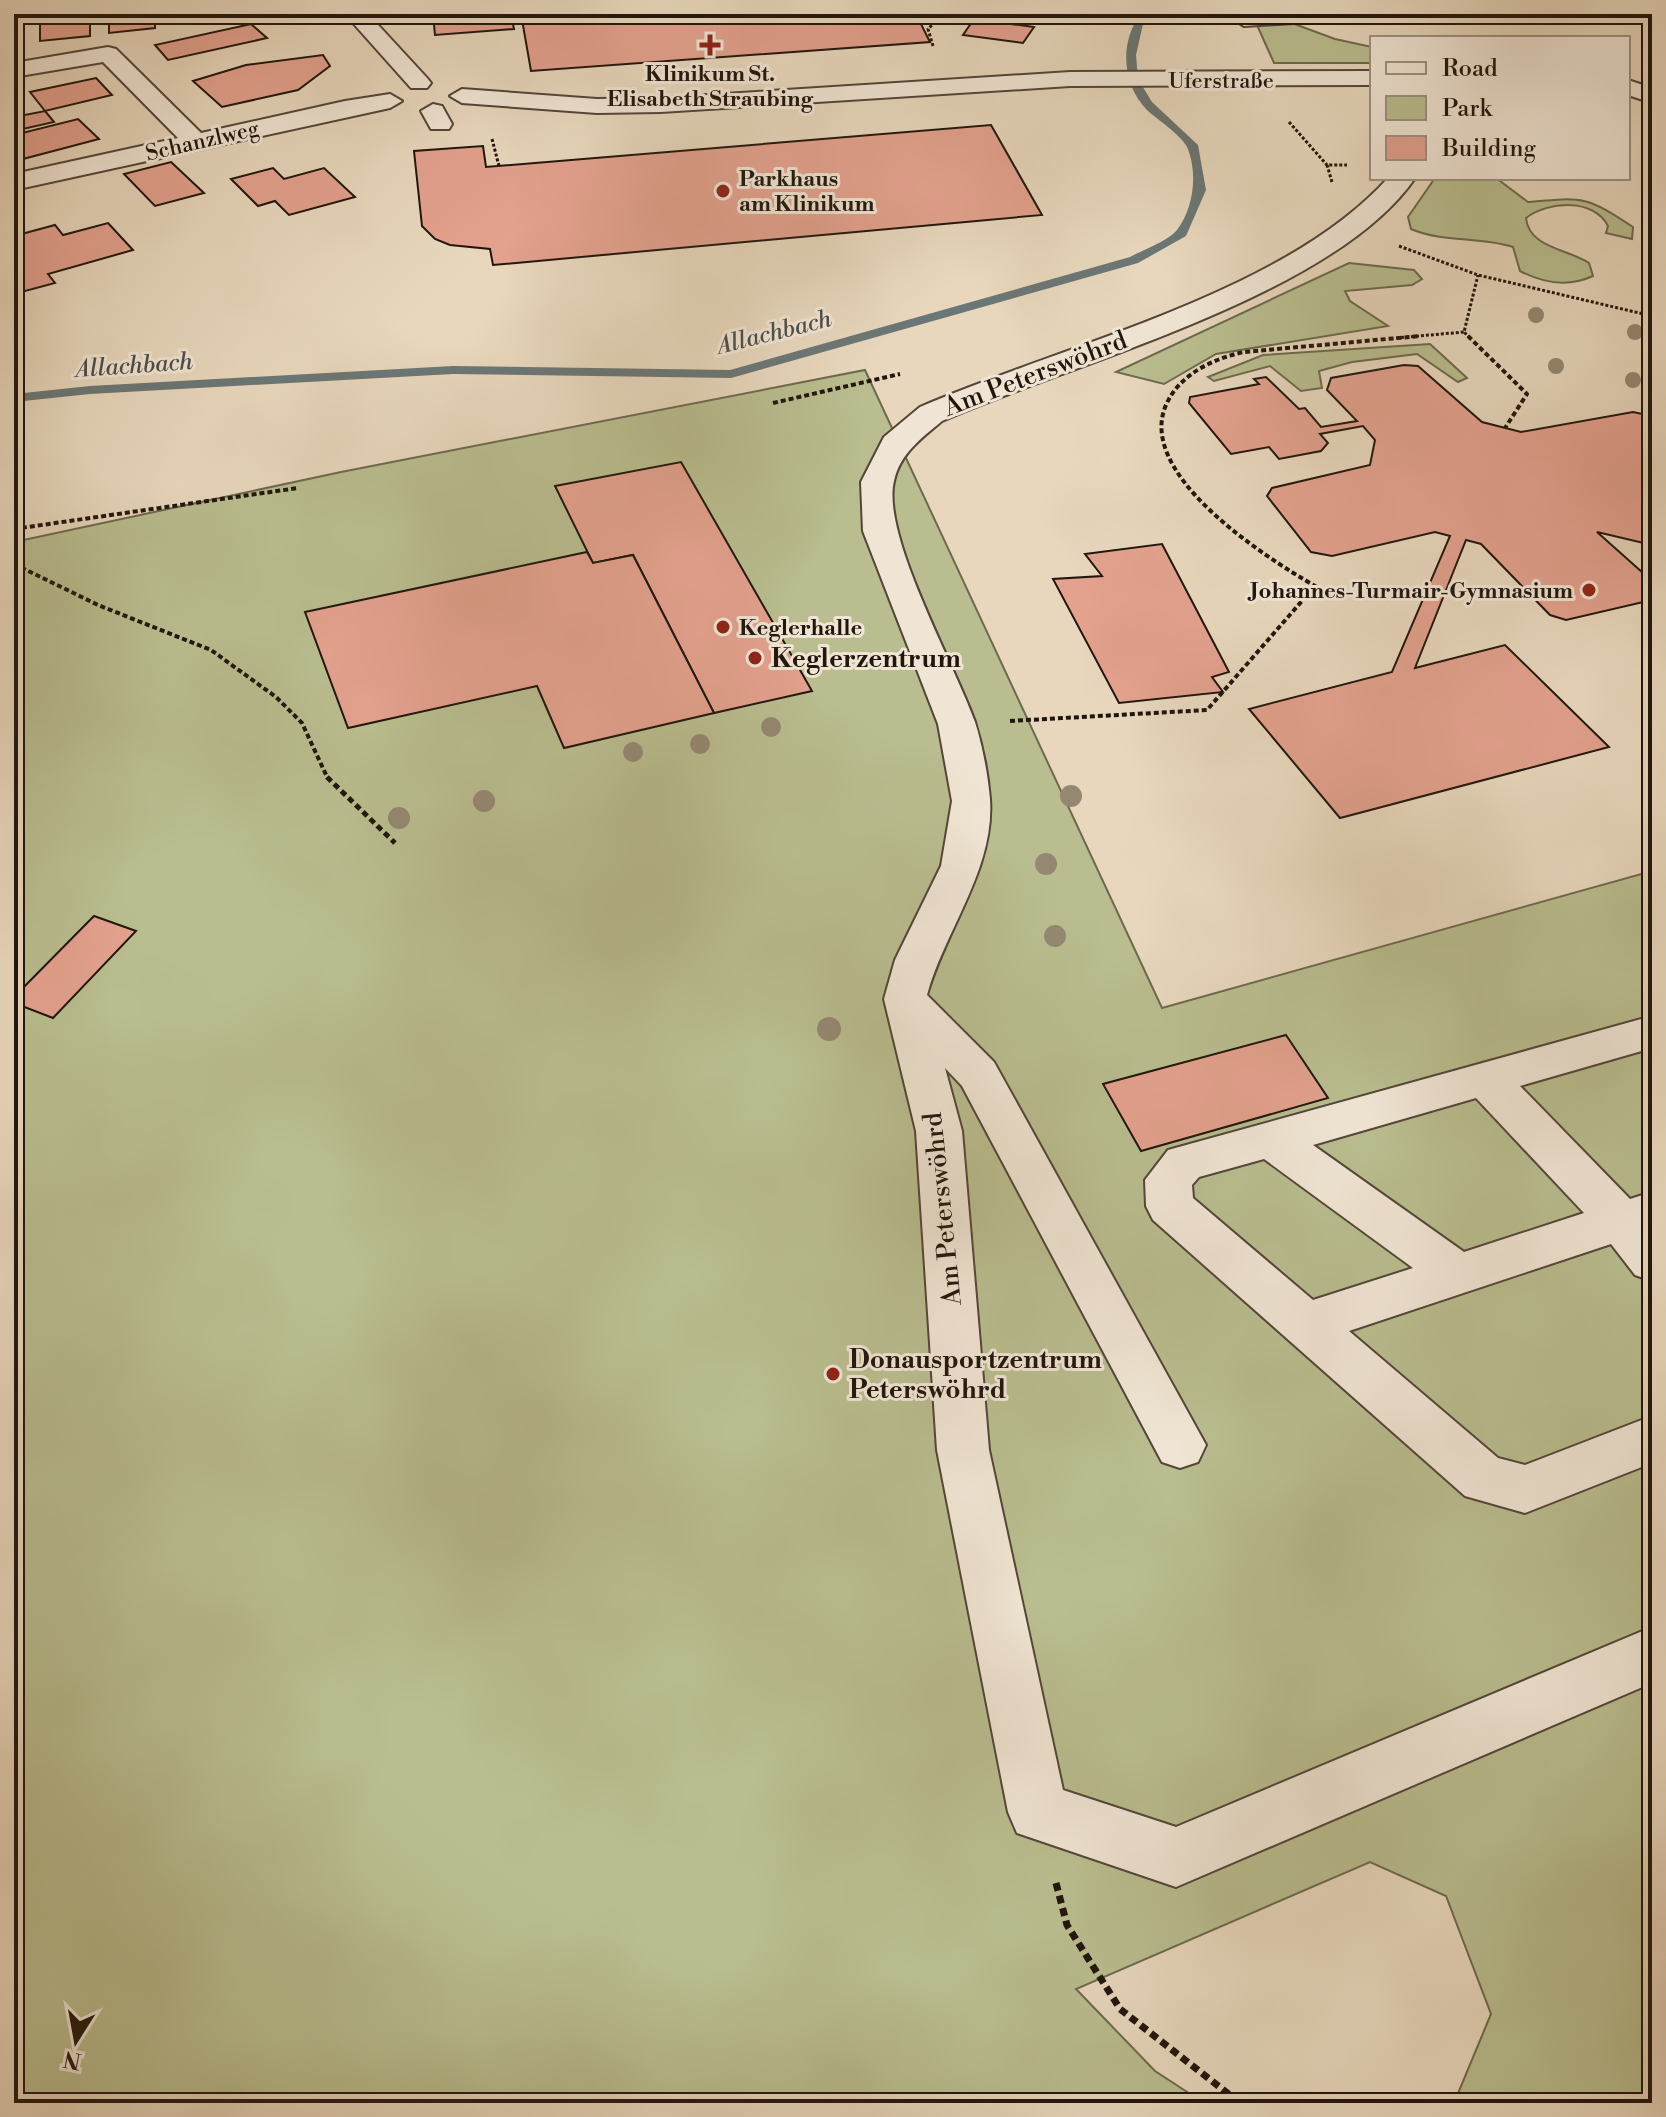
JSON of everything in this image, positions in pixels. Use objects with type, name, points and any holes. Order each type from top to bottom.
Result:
[{"type":"street","points":[[356,14],[419,83],[400,89],[390,101],[410,111],[436,117],[471,97]]},
{"type":"street","points":[[1244,19],[1325,14]]},
{"type":"street","points":[[14,70],[108,54],[195,141]]},
{"type":"street","name":"Uferstraße","points":[[419,83],[450,85],[471,97],[597,106],[661,105],[1070,79],[1370,78]]},
{"type":"street","points":[[1630,79],[1652,79]]},
{"type":"street","points":[[1630,88],[1652,96]]},
{"type":"street","name":"Schanzlweg","points":[[14,182],[390,101]]},
{"type":"street","name":"Am Peterswöhrd","points":[[1038,1812],[963,1450],[939,1131],[905,999],[916,960],[961,866],[971,801],[957,724],[880,531],[877,482],[895,444],[931,414],[985,390],[1198,310],[1311,255],[1373,211],[1400,180]]},
{"type":"street","points":[[905,999],[978,1074],[1180,1445]]},
{"type":"street","points":[[1652,1032],[1184,1163],[1168,1180],[1170,1206],[1484,1479],[1525,1489],[1652,1439]]},
{"type":"street","points":[[1485,1079],[1636,1216],[1652,1261]]},
{"type":"street","points":[[1269,1138],[1458,1274]]},
{"type":"street","points":[[1306,1324],[1636,1216]]},
{"type":"street","points":[[1038,1812],[1176,1857],[1652,1655]]},
{"type":"path","points":[[1289,122],[1327,165]]},
{"type":"path","points":[[1351,229],[1478,275],[1652,316]]},
{"type":"path","points":[[1464,332],[1478,275]]},
{"type":"path","points":[[1647,313],[1652,300]]},
{"type":"path","points":[[957,724],[1207,710],[1315,586],[1273,565],[1189,489],[1166,459],[1158,422],[1163,401],[1188,375],[1222,357],[1271,348],[1464,332],[1527,394],[1505,428]]},
{"type":"path","points":[[14,529],[298,488]]},
{"type":"path","points":[[14,564],[98,605],[211,650],[276,697],[302,723],[327,778],[395,843]]},
{"type":"path","points":[[1038,1812],[1067,1925],[1120,2009],[1240,2103]]},
{"type":"green space","points":[[1289,22],[1335,39],[1370,47],[1370,63],[1274,63],[1257,25]]},
{"type":"green space","points":[[1434,180],[1499,180],[1528,202],[1561,199],[1584,201],[1605,209],[1633,227],[1632,239],[1606,233],[1608,226],[1601,217],[1582,207],[1570,205],[1546,208],[1526,218],[1534,236],[1542,242],[1589,263],[1593,276],[1575,282],[1556,282],[1520,271],[1513,247],[1423,233],[1411,229],[1408,217]]},
{"type":"green space","points":[[1349,263],[1414,270],[1422,279],[1412,285],[1345,291],[1350,301],[1388,326],[1216,354],[1164,384],[1116,372]]},
{"type":"green space","points":[[1430,344],[1467,378],[1458,382],[1417,354],[1352,362],[1319,371],[1322,388],[1301,391],[1270,366],[1214,381],[1208,377],[1263,355]]},
{"type":"green space","name":"Donausportzentrum Peterswöhrd","points":[[865,370],[1162,1008],[1652,871],[1652,2103],[1454,2103],[1491,2014],[1446,1896],[1370,1862],[1076,1989],[1155,2071],[1204,2103],[14,2103],[14,542],[341,472]]},
{"type":"building","points":[[182,14],[183,19],[155,22],[155,28],[109,33],[109,16]]},
{"type":"building","points":[[433,14],[511,14],[514,29],[435,35]]},
{"type":"building","name":"Klinikum St. Elisabeth Straubing","points":[[521,14],[916,14],[930,42],[531,71]]},
{"type":"building","points":[[21,16],[23,43],[14,44],[14,17]]},
{"type":"building","points":[[90,18],[90,36],[40,41],[40,23]]},
{"type":"building","points":[[974,19],[1034,27],[1023,43],[963,35]]},
{"type":"building","points":[[251,24],[267,38],[168,60],[155,45]]},
{"type":"building","points":[[323,55],[330,66],[298,90],[222,107],[193,81],[246,65]]},
{"type":"building","points":[[96,78],[112,95],[45,111],[30,92]]},
{"type":"building","points":[[45,111],[54,122],[14,131],[14,117]]},
{"type":"building","points":[[78,119],[99,139],[19,160],[14,154],[14,135]]},
{"type":"building","name":"Parkhaus am Klinikum","points":[[991,125],[1042,215],[493,265],[490,249],[450,245],[435,239],[422,226],[414,151],[483,146],[486,167]]},
{"type":"building","points":[[171,162],[204,193],[155,206],[124,174]]},
{"type":"building","points":[[273,168],[284,179],[324,168],[355,197],[289,215],[275,201],[258,206],[231,179]]},
{"type":"building","points":[[108,223],[133,250],[48,274],[55,283],[14,294],[14,236],[55,225],[63,235]]},
{"type":"building","name":"Johannes-Turmair-Gymnasium","points":[[1404,365],[1418,366],[1482,422],[1521,432],[1633,412],[1652,416],[1652,545],[1597,532],[1652,581],[1652,600],[1566,620],[1550,615],[1481,544],[1466,540],[1415,668],[1505,645],[1609,747],[1340,818],[1249,709],[1392,672],[1450,536],[1435,532],[1332,556],[1311,552],[1267,496],[1272,488],[1370,465],[1375,440],[1363,426],[1320,434],[1328,443],[1321,451],[1279,459],[1269,447],[1231,454],[1189,403],[1190,397],[1259,384],[1254,379],[1266,377],[1299,409],[1305,408],[1321,427],[1357,421],[1327,390],[1331,378]]},
{"type":"building","name":"Keglerhalle","points":[[681,462],[812,691],[714,713],[633,555],[593,563],[555,486]]},
{"type":"building","points":[[1162,544],[1229,672],[1212,677],[1223,692],[1119,703],[1053,579],[1102,576],[1085,554]]},
{"type":"building","points":[[587,552],[593,563],[633,555],[714,713],[564,748],[537,686],[348,728],[305,612]]},
{"type":"building","points":[[94,916],[136,931],[53,1018],[14,1003],[14,997]]},
{"type":"building","points":[[1286,1035],[1328,1098],[1141,1151],[1103,1084]]},
{"type":"waterway","name":"Allachbach","points":[[14,398],[90,390],[453,370],[731,374],[1134,260],[1182,233],[1200,190],[1192,145],[1147,104],[1133,79],[1131,55],[1138,24],[1146,14]]},
{"type":"place","name":"Klinikum St. Elisabeth Straubing","points":[[710,45]]},
{"type":"place","name":"Parkhaus am Klinikum","points":[[723,191]]},
{"type":"place","name":"Johannes-Turmair-Gymnasium","points":[[1589,590]]},
{"type":"place","name":"Keglerhalle","points":[[723,627]]},
{"type":"place","name":"Keglerzentrum","points":[[755,658]]},
{"type":"place","name":"Donausportzentrum Peterswöhrd","points":[[833,1374]]}]
